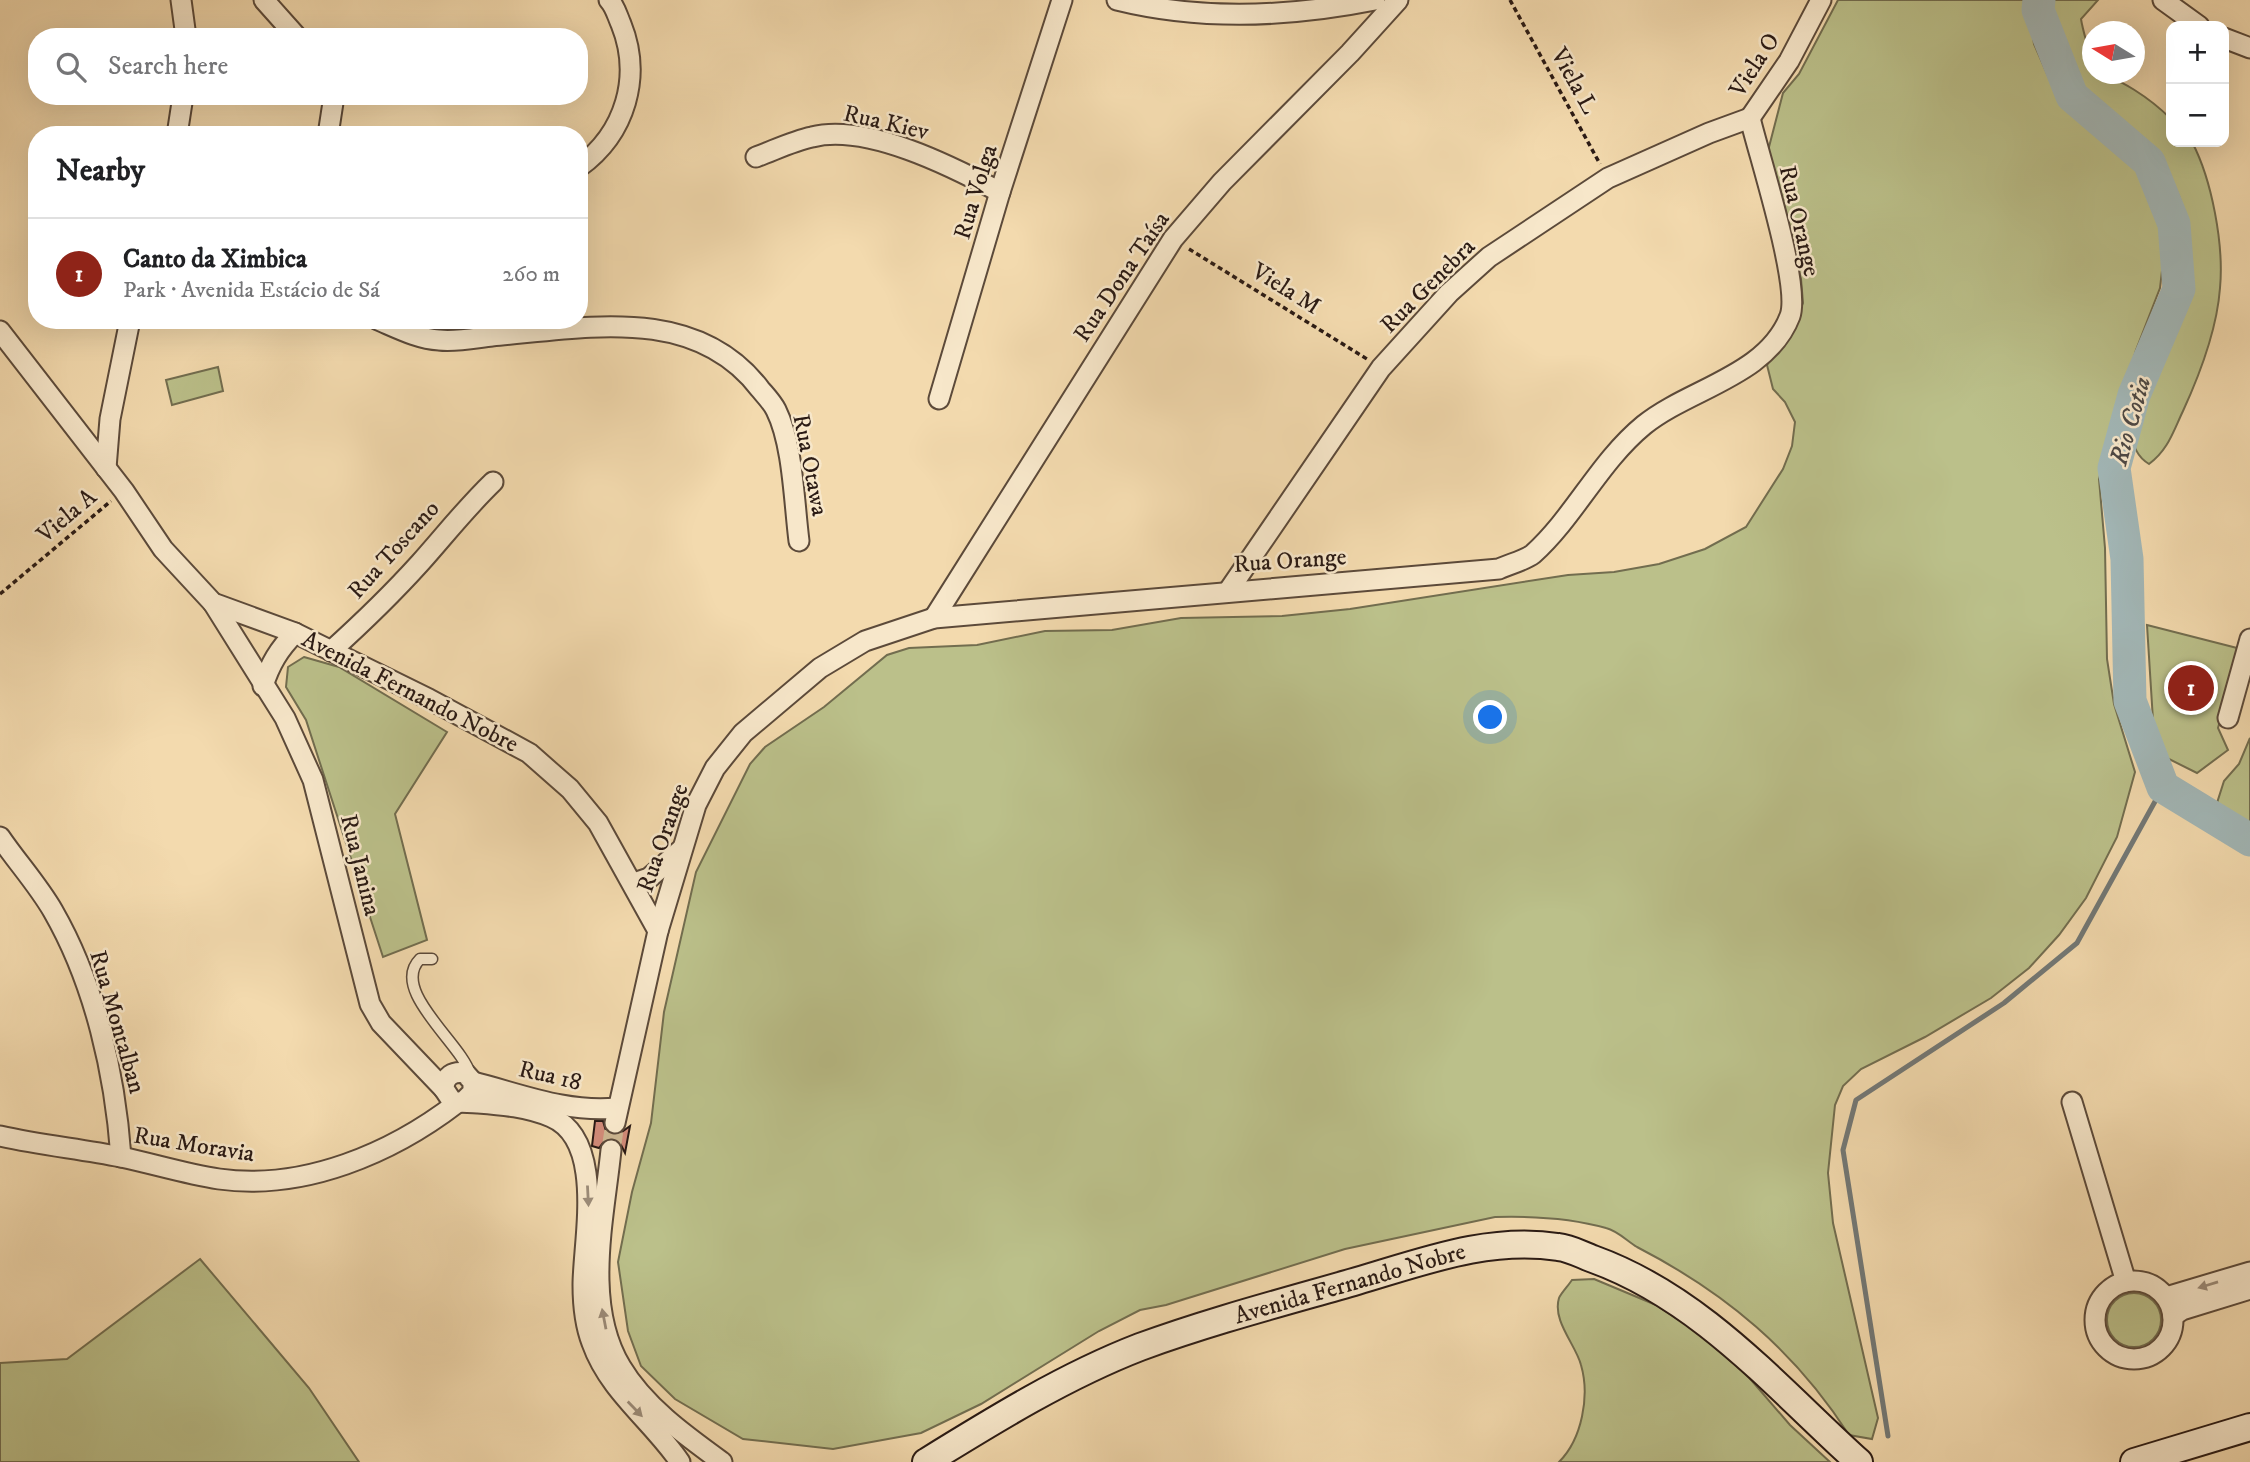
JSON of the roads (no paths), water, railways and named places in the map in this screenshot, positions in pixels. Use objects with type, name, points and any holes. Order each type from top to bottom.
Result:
[{"type":"main road","name":"Avenida Fernando Nobre","points":[[926,1462],[1054,1387],[1137,1348],[1205,1325],[1456,1251],[1509,1245],[1559,1247],[1572,1251],[1624,1270],[1692,1311],[1760,1367],[1859,1462]]},
{"type":"main road","points":[[2134,1462],[2250,1427]]},
{"type":"street","points":[[181,0],[185,28]]},
{"type":"street","points":[[264,0],[289,28]]},
{"type":"street","name":"Rua Volga","points":[[939,399],[1000,192],[1062,0]]},
{"type":"street","points":[[1116,0],[1188,14],[1263,15],[1331,9],[1376,0]]},
{"type":"street","name":"Rua Dona Taísa","points":[[934,618],[1173,239],[1222,182],[1350,53],[1398,0]]},
{"type":"street","name":"Viela O","points":[[1749,118],[1789,61],[1821,0]]},
{"type":"street","points":[[2163,0],[2192,21]]},
{"type":"street","points":[[588,157],[614,130],[631,93],[630,45],[610,1]]},
{"type":"street","points":[[2229,40],[2250,48]]},
{"type":"street","points":[[178,126],[182,105]]},
{"type":"street","points":[[329,126],[333,105]]},
{"type":"street","name":"Rua Genebra","points":[[1229,590],[1381,368],[1449,293],[1489,257],[1608,178],[1749,118]]},
{"type":"street","name":"Rua Orange","points":[[658,931],[696,806],[708,781],[743,733],[820,668],[865,641],[934,618],[1229,590],[1499,569],[1531,556],[1619,447],[1646,424],[1752,364],[1777,340],[1791,313],[1788,270],[1749,118]]},
{"type":"street","name":"Rua Kiev","points":[[756,157],[813,136],[838,134],[910,150],[943,162],[1000,192]]},
{"type":"street","name":"Rua Otawa","points":[[588,328],[653,329],[691,336],[719,349],[748,373],[776,410],[787,451],[799,541]]},
{"type":"street","points":[[106,468],[110,419],[128,329]]},
{"type":"street","name":"Rua Otawa","points":[[397,329],[438,341],[576,329]]},
{"type":"street","points":[[0,331],[106,468]]},
{"type":"street","name":"Avenida Fernando Nobre","points":[[106,468],[163,549],[213,603],[295,633],[429,699],[529,753],[570,789],[598,823],[634,883],[658,931]]},
{"type":"street","name":"Rua Toscano","points":[[331,651],[372,613],[422,561],[457,517],[494,482]]},
{"type":"street","name":"Rua Janina","points":[[213,603],[285,718],[313,780],[370,1004],[381,1023],[412,1052],[452,1097]]},
{"type":"street","points":[[263,686],[274,657],[295,633]]},
{"type":"street","points":[[2228,719],[2250,639]]},
{"type":"street","name":"Rua Montalban","points":[[0,837],[53,911],[77,962],[93,1006],[117,1103],[121,1157]]},
{"type":"street","points":[[634,883],[649,878],[685,846]]},
{"type":"street","name":"Rua 18","points":[[467,1077],[552,1104],[616,1116],[658,931]]},
{"type":"street","name":"Rua Janina","points":[[412,1052],[467,1077]]},
{"type":"street","points":[[467,1077],[473,1093],[452,1097],[445,1079],[467,1077]]},
{"type":"street","name":"Rua Moravia","points":[[0,1136],[121,1157],[220,1179],[259,1181],[333,1168],[376,1153],[415,1131],[452,1097]]},
{"type":"street","name":"Rua 18","points":[[452,1097],[515,1106],[554,1118],[569,1132],[585,1167],[588,1190],[583,1286],[592,1343],[603,1368],[621,1394],[680,1462]]},
{"type":"street","points":[[2072,1102],[2126,1282]]},
{"type":"street","points":[[611,1150],[600,1255],[601,1307],[608,1340],[635,1387],[673,1425],[722,1462]]},
{"type":"street","points":[[2165,1297],[2250,1272]]},
{"type":"street","points":[[2126,1282],[2150,1284],[2165,1297],[2173,1316],[2170,1336],[2164,1345],[2148,1357],[2127,1359],[2109,1350],[2097,1334],[2095,1313],[2103,1295],[2126,1282]]},
{"type":"street","points":[[2173,1316],[2182,1310],[2250,1289]]},
{"type":"lane","points":[[432,959],[420,959],[415,964],[412,973],[415,991],[430,1017],[464,1056],[467,1077]]},
{"type":"waterway","name":"Rio Cotia","points":[[2039,0],[2038,10],[2072,96],[2149,162],[2174,224],[2179,289],[2134,395],[2114,468],[2127,559],[2130,701],[2163,787],[2250,840]]},
{"type":"waterway","points":[[1888,1436],[1843,1150],[1856,1100],[2004,1003],[2077,943],[2163,787]]},
{"type":"tunnel","points":[[611,1150],[615,1123]]},
{"type":"place","name":"Canto da Ximbica","points":[[2191,688]]}]
